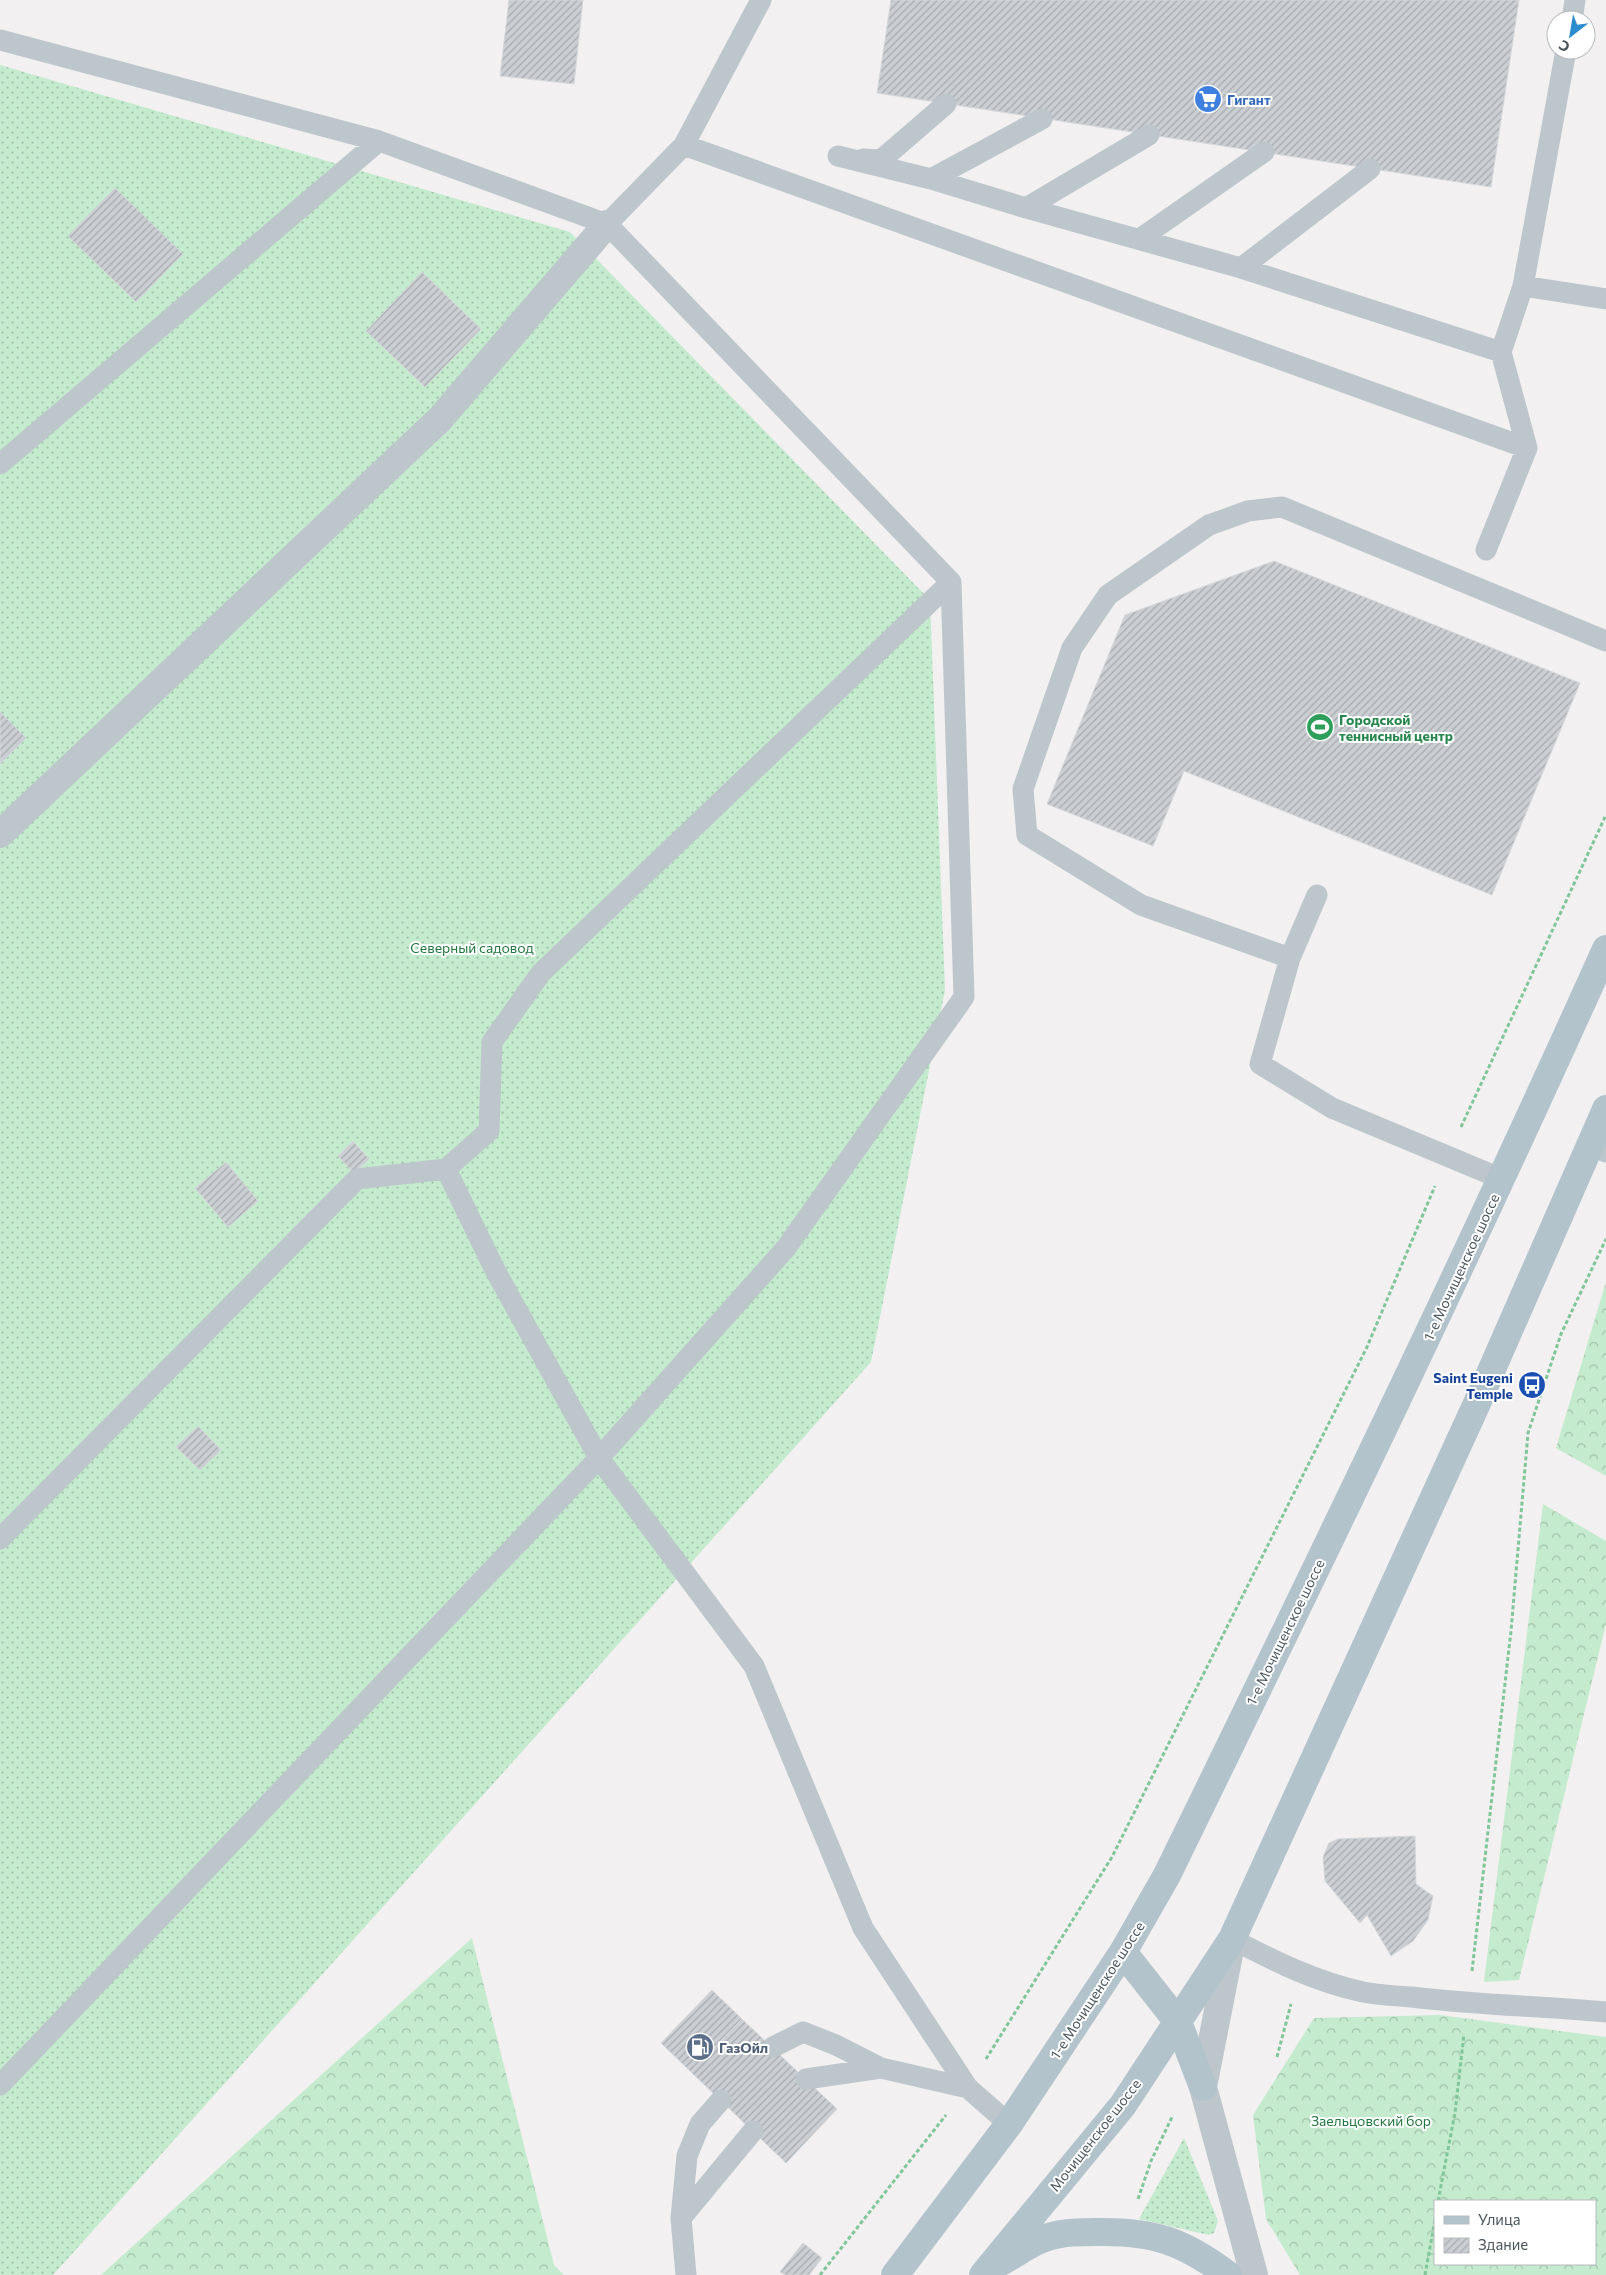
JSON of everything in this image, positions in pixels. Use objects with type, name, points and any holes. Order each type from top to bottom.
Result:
[{"type":"main road","name":"1-е Мочищенское шоссе","points":[[895,2275],[1009,2124],[1123,1952],[1167,1875],[1412,1372],[1606,949]]},
{"type":"main road","points":[[1232,1939],[1478,1401],[1598,1148],[1606,1109]]},
{"type":"main road","name":"Мочищенское шоссе","points":[[986,2272],[1122,2105],[1232,1939]]},
{"type":"main road","points":[[1123,1952],[1178,2022],[1203,2087]]},
{"type":"main road","points":[[986,2272],[1047,2237],[1080,2232],[1127,2231],[1151,2234],[1184,2247],[1228,2275]]},
{"type":"street","points":[[0,834],[440,420],[608,224]]},
{"type":"street","points":[[1232,1939],[1203,2087],[1254,2275]]},
{"type":"lane","points":[[608,224],[684,145],[762,0]]},
{"type":"lane","points":[[0,40],[379,141],[608,224],[952,582],[964,997],[786,1248],[599,1458],[0,2085]]},
{"type":"lane","points":[[1486,550],[1527,448],[1501,352],[1523,286],[1564,60]]},
{"type":"lane","points":[[946,104],[881,160],[838,156],[931,179],[1026,208],[1141,238],[1241,268],[1501,352]]},
{"type":"lane","points":[[931,179],[1042,119]]},
{"type":"lane","points":[[1026,208],[1150,135]]},
{"type":"lane","points":[[0,464],[379,141]]},
{"type":"lane","points":[[684,145],[1527,448]]},
{"type":"lane","points":[[1141,238],[1264,152]]},
{"type":"lane","points":[[1241,268],[1370,169]]},
{"type":"lane","points":[[1523,286],[1606,299]]},
{"type":"lane","points":[[1290,958],[1141,905],[1027,835],[1023,789],[1072,648],[1108,595],[1209,525],[1248,511],[1282,507],[1606,641]]},
{"type":"lane","points":[[0,1539],[357,1179],[446,1169],[489,1131],[492,1042],[541,973],[952,582]]},
{"type":"lane","points":[[1317,895],[1290,958],[1260,1064],[1332,1108],[1447,1158],[1502,1179]]},
{"type":"lane","points":[[446,1169],[496,1272],[599,1458],[754,1666],[863,1928],[968,2088],[1009,2124]]},
{"type":"lane","points":[[1232,1939],[1279,1964],[1363,1992],[1468,2004],[1541,2006],[1606,2012]]},
{"type":"lane","points":[[773,2048],[803,2032],[836,2045],[881,2068],[968,2088]]},
{"type":"lane","points":[[806,2079],[881,2068]]},
{"type":"lane","points":[[686,2275],[681,2218],[688,2156],[700,2124],[721,2100]]},
{"type":"lane","points":[[681,2218],[753,2131]]},
{"type":"path","points":[[820,2275],[968,2088],[1112,1857],[1367,1348],[1447,1158],[1606,815]]},
{"type":"path","points":[[1438,2200],[1455,2113],[1512,1631],[1528,1433],[1561,1334],[1606,1239]]},
{"type":"path","points":[[1277,2057],[1299,1972]]},
{"type":"path","points":[[1162,2137],[1174,2112]]},
{"type":"path","points":[[1425,2275],[1434,2226]]},
{"type":"green space","name":"Северный садовод","points":[[0,65],[570,232],[930,600],[945,990],[871,1362],[53,2275],[0,2275]]},
{"type":"green space","points":[[1606,1282],[1606,1476],[1556,1448]]},
{"type":"green space","points":[[1543,1504],[1606,1541],[1606,1624],[1519,1980],[1484,1982]]},
{"type":"green space","points":[[472,1938],[554,2265],[564,2275],[101,2275]]},
{"type":"green space","name":"Заельцовский бор","points":[[1440,2015],[1606,2037],[1606,2275],[1300,2275],[1266,2219],[1253,2115],[1314,2018]]},
{"type":"green space","points":[[1184,2138],[1218,2221],[1214,2233],[1209,2235],[1139,2219]]},
{"type":"building","points":[[509,0],[583,0],[574,84],[500,76]]},
{"type":"building","name":"Гигант","points":[[891,0],[1519,0],[1491,187],[877,93]]},
{"type":"building","points":[[115,188],[183,254],[136,302],[68,236]]},
{"type":"building","points":[[422,272],[481,329],[425,387],[366,331]]},
{"type":"building","name":"Городской теннисный центр","points":[[1274,561],[1580,683],[1492,895],[1184,771],[1153,846],[1047,804],[1125,615]]},
{"type":"building","points":[[0,712],[26,738],[0,764]]},
{"type":"building","points":[[353,1141],[369,1159],[354,1173],[338,1156]]},
{"type":"building","points":[[226,1162],[258,1201],[228,1227],[195,1188]]},
{"type":"building","points":[[198,1426],[221,1450],[200,1470],[176,1447]]},
{"type":"building","points":[[1415,1836],[1416,1884],[1433,1896],[1428,1920],[1413,1941],[1391,1956],[1367,1915],[1360,1923],[1325,1881],[1323,1857],[1329,1843],[1338,1839]]},
{"type":"building","points":[[712,1990],[742,2019],[691,2072],[661,2043]]},
{"type":"building","points":[[742,2019],[837,2109],[786,2163],[691,2072]]},
{"type":"building","points":[[803,2243],[822,2258],[809,2275],[785,2275],[780,2272]]},
{"type":"place","name":"Гигант","points":[[1208,99]]},
{"type":"place","name":"Городской теннисный центр","points":[[1320,727]]},
{"type":"place","name":"Saint Eugeni Temple","points":[[1532,1385]]},
{"type":"place","name":"ГазОйл","points":[[700,2047]]}]
